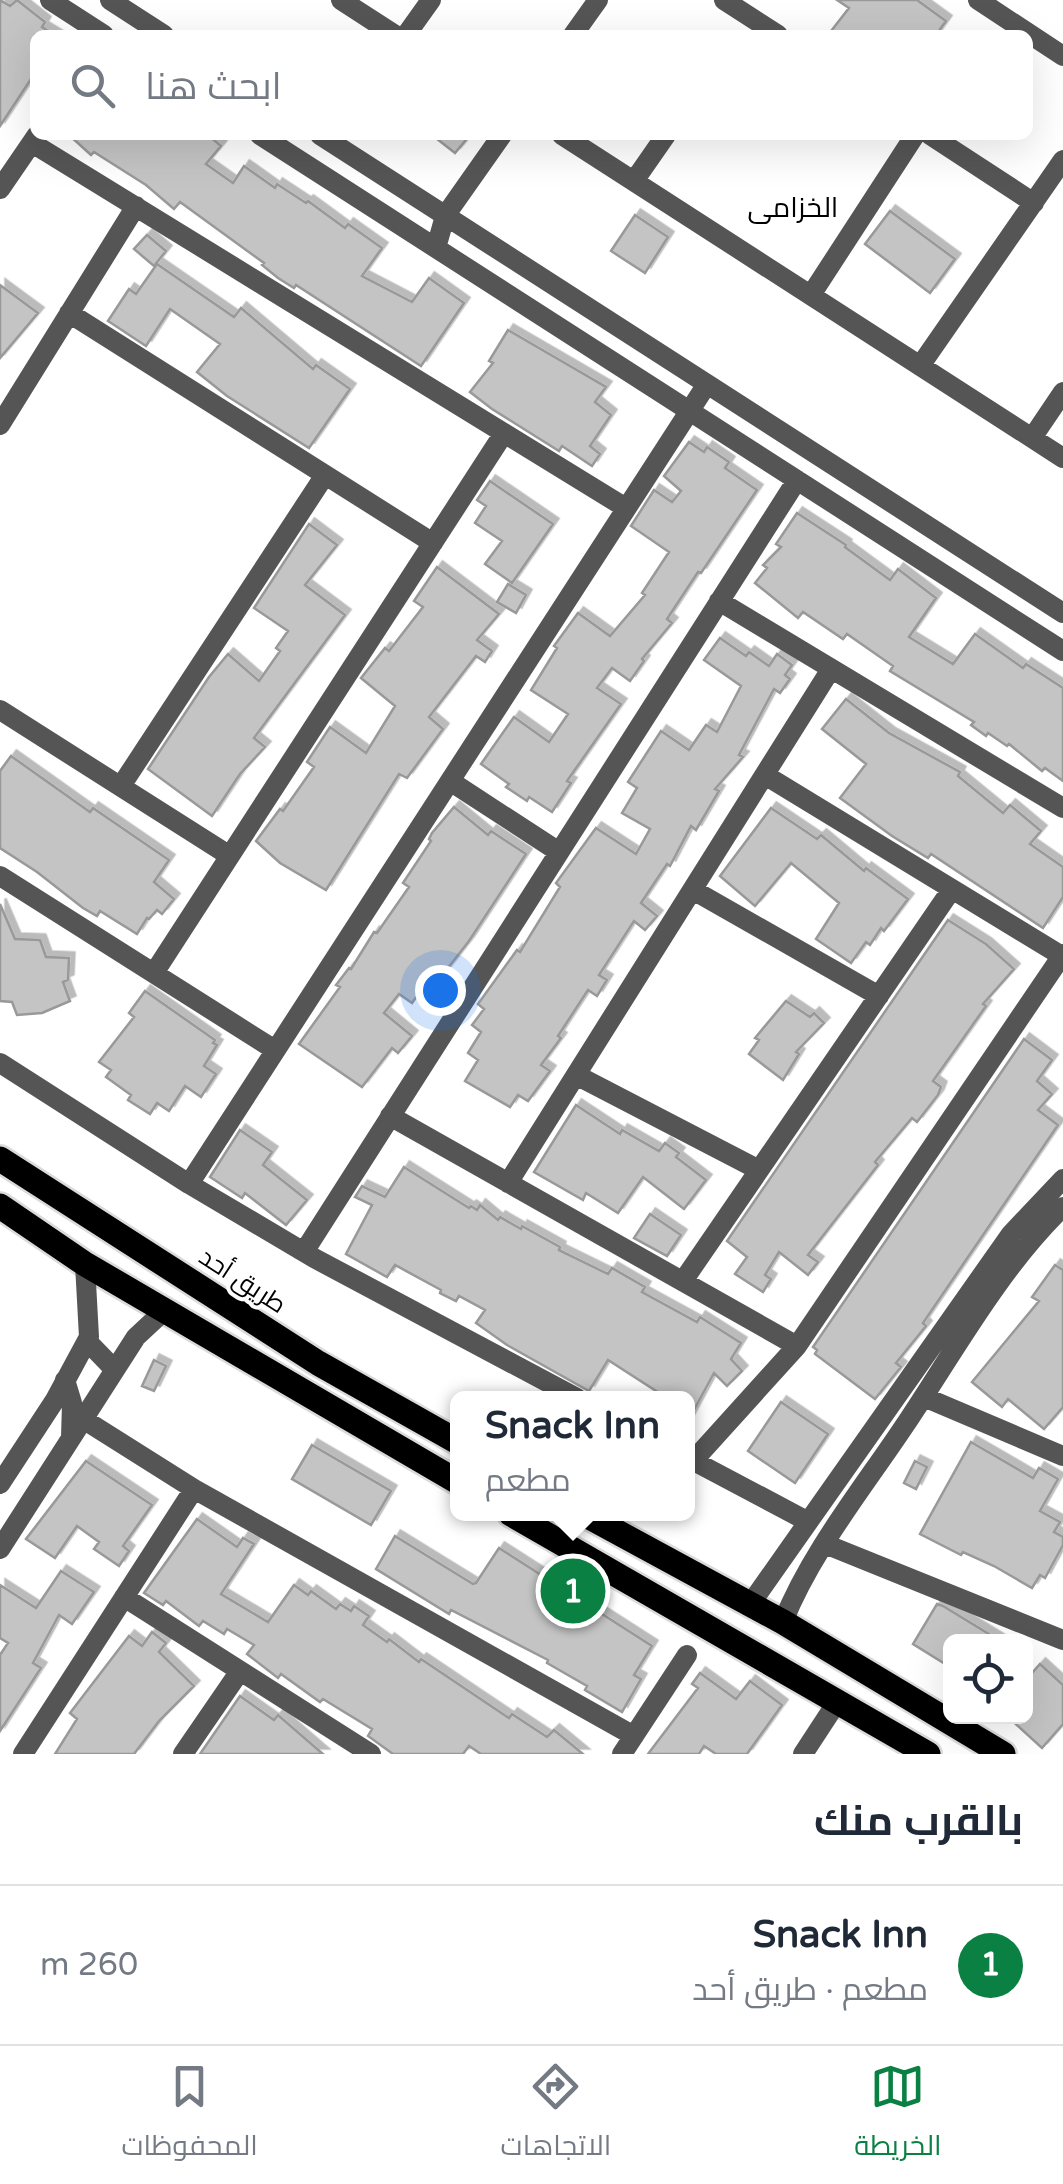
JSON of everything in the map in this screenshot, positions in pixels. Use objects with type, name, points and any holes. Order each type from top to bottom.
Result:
[{"type":"main road","name":"طريق أحد","points":[[0,1159],[318,1363],[450,1437]]},
{"type":"main road","points":[[0,1206],[85,1264],[450,1477]]},
{"type":"main road","points":[[523,1521],[928,1754]]},
{"type":"main road","points":[[597,1521],[783,1622],[1003,1754]]},
{"type":"street","points":[[50,0],[96,30]]},
{"type":"street","points":[[110,0],[156,30]]},
{"type":"street","points":[[341,0],[387,30]]},
{"type":"street","points":[[410,30],[431,0]]},
{"type":"street","points":[[577,30],[598,0]]},
{"type":"street","points":[[724,0],[770,30]]},
{"type":"street","points":[[978,0],[1024,30]]},
{"type":"street","points":[[738,30],[748,16]]},
{"type":"street","points":[[1033,36],[1063,56]]},
{"type":"street","points":[[0,189],[33,140]]},
{"type":"street","points":[[36,140],[626,508]]},
{"type":"street","points":[[268,140],[1063,651]]},
{"type":"street","points":[[318,172],[327,140]]},
{"type":"street","points":[[332,140],[1063,613]]},
{"type":"street","points":[[436,248],[446,216],[499,140]]},
{"type":"street","points":[[570,140],[1063,458]]},
{"type":"street","points":[[634,181],[663,140]]},
{"type":"street","points":[[810,295],[912,140]]},
{"type":"street","points":[[938,140],[1034,202]]},
{"type":"street","points":[[920,366],[1063,160]]},
{"type":"street","points":[[0,425],[136,206]]},
{"type":"street","points":[[69,314],[433,543]]},
{"type":"street","points":[[189,1184],[706,384]]},
{"type":"street","points":[[1032,438],[1063,392]]},
{"type":"street","points":[[154,973],[504,433]]},
{"type":"street","points":[[120,786],[325,475]]},
{"type":"street","points":[[300,1250],[309,1244],[796,480]]},
{"type":"street","points":[[877,493],[899,546]]},
{"type":"street","points":[[719,601],[1063,808]]},
{"type":"street","points":[[508,1183],[832,669]]},
{"type":"street","points":[[0,710],[230,856]]},
{"type":"street","points":[[695,1454],[797,1346],[1062,955],[765,775]]},
{"type":"street","points":[[450,780],[559,852]]},
{"type":"street","points":[[0,876],[276,1050]]},
{"type":"street","points":[[682,1281],[952,889]]},
{"type":"street","points":[[693,890],[878,996]]},
{"type":"street","points":[[0,1064],[300,1250],[563,1391]]},
{"type":"street","points":[[576,1075],[759,1170]]},
{"type":"street","points":[[390,1116],[797,1346]]},
{"type":"street","points":[[749,1606],[1011,1234],[1063,1179]]},
{"type":"street","points":[[783,1622],[826,1544],[980,1311],[1041,1228],[1063,1207]]},
{"type":"street","points":[[0,1484],[87,1341],[85,1264]]},
{"type":"street","points":[[0,1549],[136,1336],[164,1310]]},
{"type":"street","points":[[87,1341],[115,1370]]},
{"type":"street","points":[[65,1380],[72,1403],[70,1438]]},
{"type":"street","points":[[924,1397],[1063,1456]]},
{"type":"street","points":[[83,1419],[194,1488],[634,1736]]},
{"type":"street","points":[[695,1462],[807,1521]]},
{"type":"street","points":[[22,1754],[194,1488]]},
{"type":"street","points":[[826,1544],[1063,1640]]},
{"type":"street","points":[[124,1598],[371,1754]]},
{"type":"street","points":[[622,1754],[687,1655]]},
{"type":"street","points":[[184,1754],[240,1671]]},
{"type":"street","points":[[803,1754],[837,1702]]},
{"type":"building","points":[[0,0],[10,6],[17,0],[45,22],[42,27],[47,30],[30,30],[30,81],[0,126]]},
{"type":"building","points":[[837,0],[917,0],[946,21],[940,30],[832,30],[849,8]]},
{"type":"building","points":[[74,140],[214,140],[221,146],[206,164],[233,183],[244,166],[275,188],[277,184],[308,201],[345,228],[348,224],[382,248],[362,276],[412,302],[429,278],[464,303],[421,366],[296,285],[294,288],[278,278],[264,263],[180,202],[174,209],[146,185],[94,152],[91,155]]},
{"type":"building","points":[[438,140],[466,140],[455,153]]},
{"type":"building","points":[[890,211],[955,259],[930,293],[865,244]]},
{"type":"building","points":[[635,215],[668,237],[645,273],[611,251]]},
{"type":"building","points":[[147,235],[166,251],[154,266],[134,249]]},
{"type":"building","points":[[157,264],[234,317],[241,308],[313,369],[316,365],[350,389],[309,448],[227,396],[197,372],[220,344],[170,309],[146,346],[108,321],[129,289],[136,294]]},
{"type":"building","points":[[0,285],[38,313],[0,358]]},
{"type":"building","points":[[508,330],[606,387],[595,402],[611,415],[590,446],[600,454],[592,466],[562,446],[559,451],[470,392],[493,363],[489,361]]},
{"type":"building","points":[[689,442],[704,452],[707,447],[729,462],[725,468],[757,490],[701,573],[698,572],[667,619],[672,623],[642,659],[630,681],[612,668],[597,688],[621,704],[567,781],[571,783],[552,812],[506,787],[509,784],[481,764],[514,717],[549,742],[568,714],[531,690],[557,648],[554,646],[578,613],[610,636],[645,595],[642,593],[669,552],[631,526],[654,490],[672,502],[681,491],[664,476]]},
{"type":"building","points":[[490,481],[553,524],[512,583],[485,564],[502,541],[475,523],[486,506],[477,500]]},
{"type":"building","points":[[797,513],[890,580],[898,569],[936,598],[909,637],[953,664],[975,634],[1023,668],[1026,664],[1063,688],[1063,781],[1045,768],[1042,771],[1009,744],[988,733],[986,736],[971,725],[974,722],[890,671],[893,666],[847,634],[843,639],[803,612],[798,618],[755,583],[767,568],[763,565],[781,547],[776,544]]},
{"type":"building","points":[[309,524],[337,545],[305,585],[345,615],[254,738],[265,747],[240,774],[212,816],[148,769],[228,654],[259,681],[280,651],[276,648],[288,631],[254,608]]},
{"type":"building","points":[[437,567],[499,614],[477,640],[492,651],[485,662],[476,656],[429,717],[443,729],[407,778],[399,774],[326,890],[280,863],[256,841],[314,767],[307,762],[330,727],[366,753],[395,706],[361,678],[385,648],[389,651],[423,607],[414,601]]},
{"type":"building","points":[[508,584],[526,595],[516,613],[497,602]]},
{"type":"building","points":[[720,638],[769,666],[777,654],[792,665],[785,675],[790,679],[780,693],[774,689],[739,755],[743,757],[715,789],[719,791],[696,830],[691,826],[670,866],[667,864],[641,903],[657,916],[645,930],[634,921],[599,975],[607,980],[597,996],[588,990],[541,1065],[550,1071],[528,1101],[518,1095],[510,1107],[465,1081],[478,1060],[468,1053],[481,1032],[472,1025],[484,1009],[478,1004],[517,950],[520,952],[560,887],[556,883],[596,828],[636,854],[650,829],[622,813],[637,788],[628,782],[661,731],[689,750],[706,725],[717,732],[741,686],[704,660]]},
{"type":"building","points":[[846,699],[889,733],[960,772],[958,776],[1003,813],[1010,805],[1041,831],[1030,844],[1063,867],[1063,897],[1043,928],[931,854],[928,858],[892,836],[840,798],[866,764],[822,729]]},
{"type":"building","points":[[11,756],[90,812],[93,808],[169,860],[154,882],[174,899],[162,914],[157,910],[147,918],[137,934],[100,911],[97,916],[83,908],[0,848],[0,771]]},
{"type":"building","points":[[454,807],[488,835],[491,831],[526,854],[469,941],[426,996],[420,992],[412,1003],[399,994],[384,1013],[412,1036],[398,1053],[392,1048],[362,1087],[299,1044],[340,987],[336,985],[409,887],[403,883],[431,841],[432,833]]},
{"type":"building","points":[[771,808],[817,839],[821,835],[864,871],[866,868],[908,899],[884,931],[881,928],[870,945],[866,942],[851,963],[816,939],[839,903],[791,863],[755,906],[720,876]]},
{"type":"building","points":[[0,904],[15,939],[40,940],[46,957],[69,958],[68,980],[63,982],[70,1001],[42,1013],[17,1015],[12,1002],[0,1001]]},
{"type":"building","points":[[948,920],[986,944],[1014,969],[983,1004],[986,1006],[933,1081],[941,1087],[938,1095],[917,1122],[912,1118],[875,1162],[878,1165],[808,1255],[818,1262],[808,1275],[779,1252],[765,1275],[771,1279],[763,1292],[735,1274],[747,1257],[727,1241]]},
{"type":"building","points":[[145,991],[217,1045],[204,1066],[216,1074],[201,1097],[185,1086],[169,1111],[157,1103],[150,1114],[128,1100],[131,1095],[106,1077],[111,1070],[99,1062],[134,1017],[129,1013]]},
{"type":"building","points":[[786,1001],[810,1017],[814,1013],[824,1023],[796,1052],[799,1054],[783,1080],[749,1054],[759,1040],[755,1038]]},
{"type":"building","points":[[1024,1039],[1052,1060],[1037,1081],[1052,1094],[1038,1110],[1058,1125],[923,1323],[926,1326],[896,1363],[901,1367],[875,1399],[815,1354],[817,1350],[813,1347]]},
{"type":"building","points":[[576,1105],[620,1134],[622,1130],[659,1151],[665,1143],[679,1153],[676,1157],[706,1180],[684,1209],[643,1177],[618,1213],[586,1193],[583,1200],[534,1172]]},
{"type":"building","points":[[240,1130],[272,1152],[263,1165],[307,1200],[286,1225],[245,1193],[242,1198],[210,1177]]},
{"type":"building","points":[[404,1167],[469,1208],[477,1210],[480,1205],[498,1220],[500,1217],[521,1229],[522,1226],[608,1274],[612,1268],[645,1287],[642,1292],[697,1322],[700,1317],[741,1343],[731,1359],[742,1371],[727,1386],[714,1373],[695,1408],[695,1391],[656,1391],[608,1360],[589,1391],[476,1323],[485,1310],[459,1296],[456,1301],[440,1293],[441,1290],[395,1265],[387,1277],[346,1254],[372,1205],[355,1197],[362,1186],[385,1197]]},
{"type":"building","points":[[650,1214],[681,1235],[667,1256],[634,1238]]},
{"type":"building","points":[[1055,1265],[1063,1270],[1063,1407],[1044,1429],[1008,1399],[1002,1407],[972,1382],[1039,1301],[1032,1297]]},
{"type":"building","points":[[154,1360],[166,1366],[154,1391],[142,1386]]},
{"type":"building","points":[[781,1402],[828,1434],[795,1483],[748,1451]]},
{"type":"building","points":[[971,1442],[1033,1478],[1039,1468],[1058,1479],[1040,1511],[1060,1522],[1054,1532],[1063,1537],[1063,1545],[1045,1578],[1040,1575],[1032,1588],[994,1566],[963,1552],[961,1555],[920,1534]]},
{"type":"building","points":[[312,1445],[391,1491],[371,1525],[292,1479]]},
{"type":"building","points":[[86,1461],[152,1505],[123,1546],[129,1551],[119,1566],[94,1549],[99,1542],[77,1526],[55,1558],[26,1539]]},
{"type":"building","points":[[915,1461],[927,1467],[916,1489],[904,1483]]},
{"type":"building","points":[[197,1519],[237,1547],[243,1538],[254,1544],[221,1594],[268,1622],[294,1585],[308,1595],[311,1591],[336,1609],[340,1604],[351,1611],[354,1606],[369,1616],[363,1625],[387,1642],[389,1639],[509,1718],[512,1714],[547,1737],[554,1730],[583,1754],[481,1754],[469,1746],[463,1754],[393,1754],[368,1736],[372,1729],[323,1699],[320,1702],[281,1674],[278,1678],[247,1654],[254,1645],[227,1629],[224,1634],[203,1621],[199,1626],[166,1601],[163,1605],[144,1593]]},
{"type":"building","points":[[395,1536],[473,1584],[499,1548],[652,1646],[634,1675],[641,1679],[622,1712],[585,1690],[587,1686],[547,1663],[548,1660],[451,1610],[449,1614],[376,1569]]},
{"type":"building","points":[[61,1571],[94,1592],[72,1624],[59,1615],[33,1663],[41,1668],[0,1731],[0,1655],[8,1643],[0,1638],[0,1585],[36,1608]]},
{"type":"building","points":[[937,1604],[989,1634],[943,1634],[943,1663],[913,1644]]},
{"type":"building","points":[[152,1632],[166,1643],[159,1652],[194,1686],[159,1721],[134,1754],[55,1754],[77,1719],[70,1713],[129,1636],[142,1646]]},
{"type":"building","points":[[1040,1664],[1063,1685],[1063,1724],[1042,1748],[1016,1724],[1033,1724],[1033,1672]]},
{"type":"building","points":[[700,1673],[736,1699],[750,1681],[782,1705],[747,1754],[716,1754],[704,1746],[699,1754],[648,1754],[698,1688],[692,1684]]},
{"type":"building","points":[[240,1696],[274,1720],[278,1715],[323,1754],[200,1754]]},
{"type":"place","name":"Snack Inn","points":[[573,1591]]},
{"type":"district","name":"الخزامى","points":[[793,207]]}]
